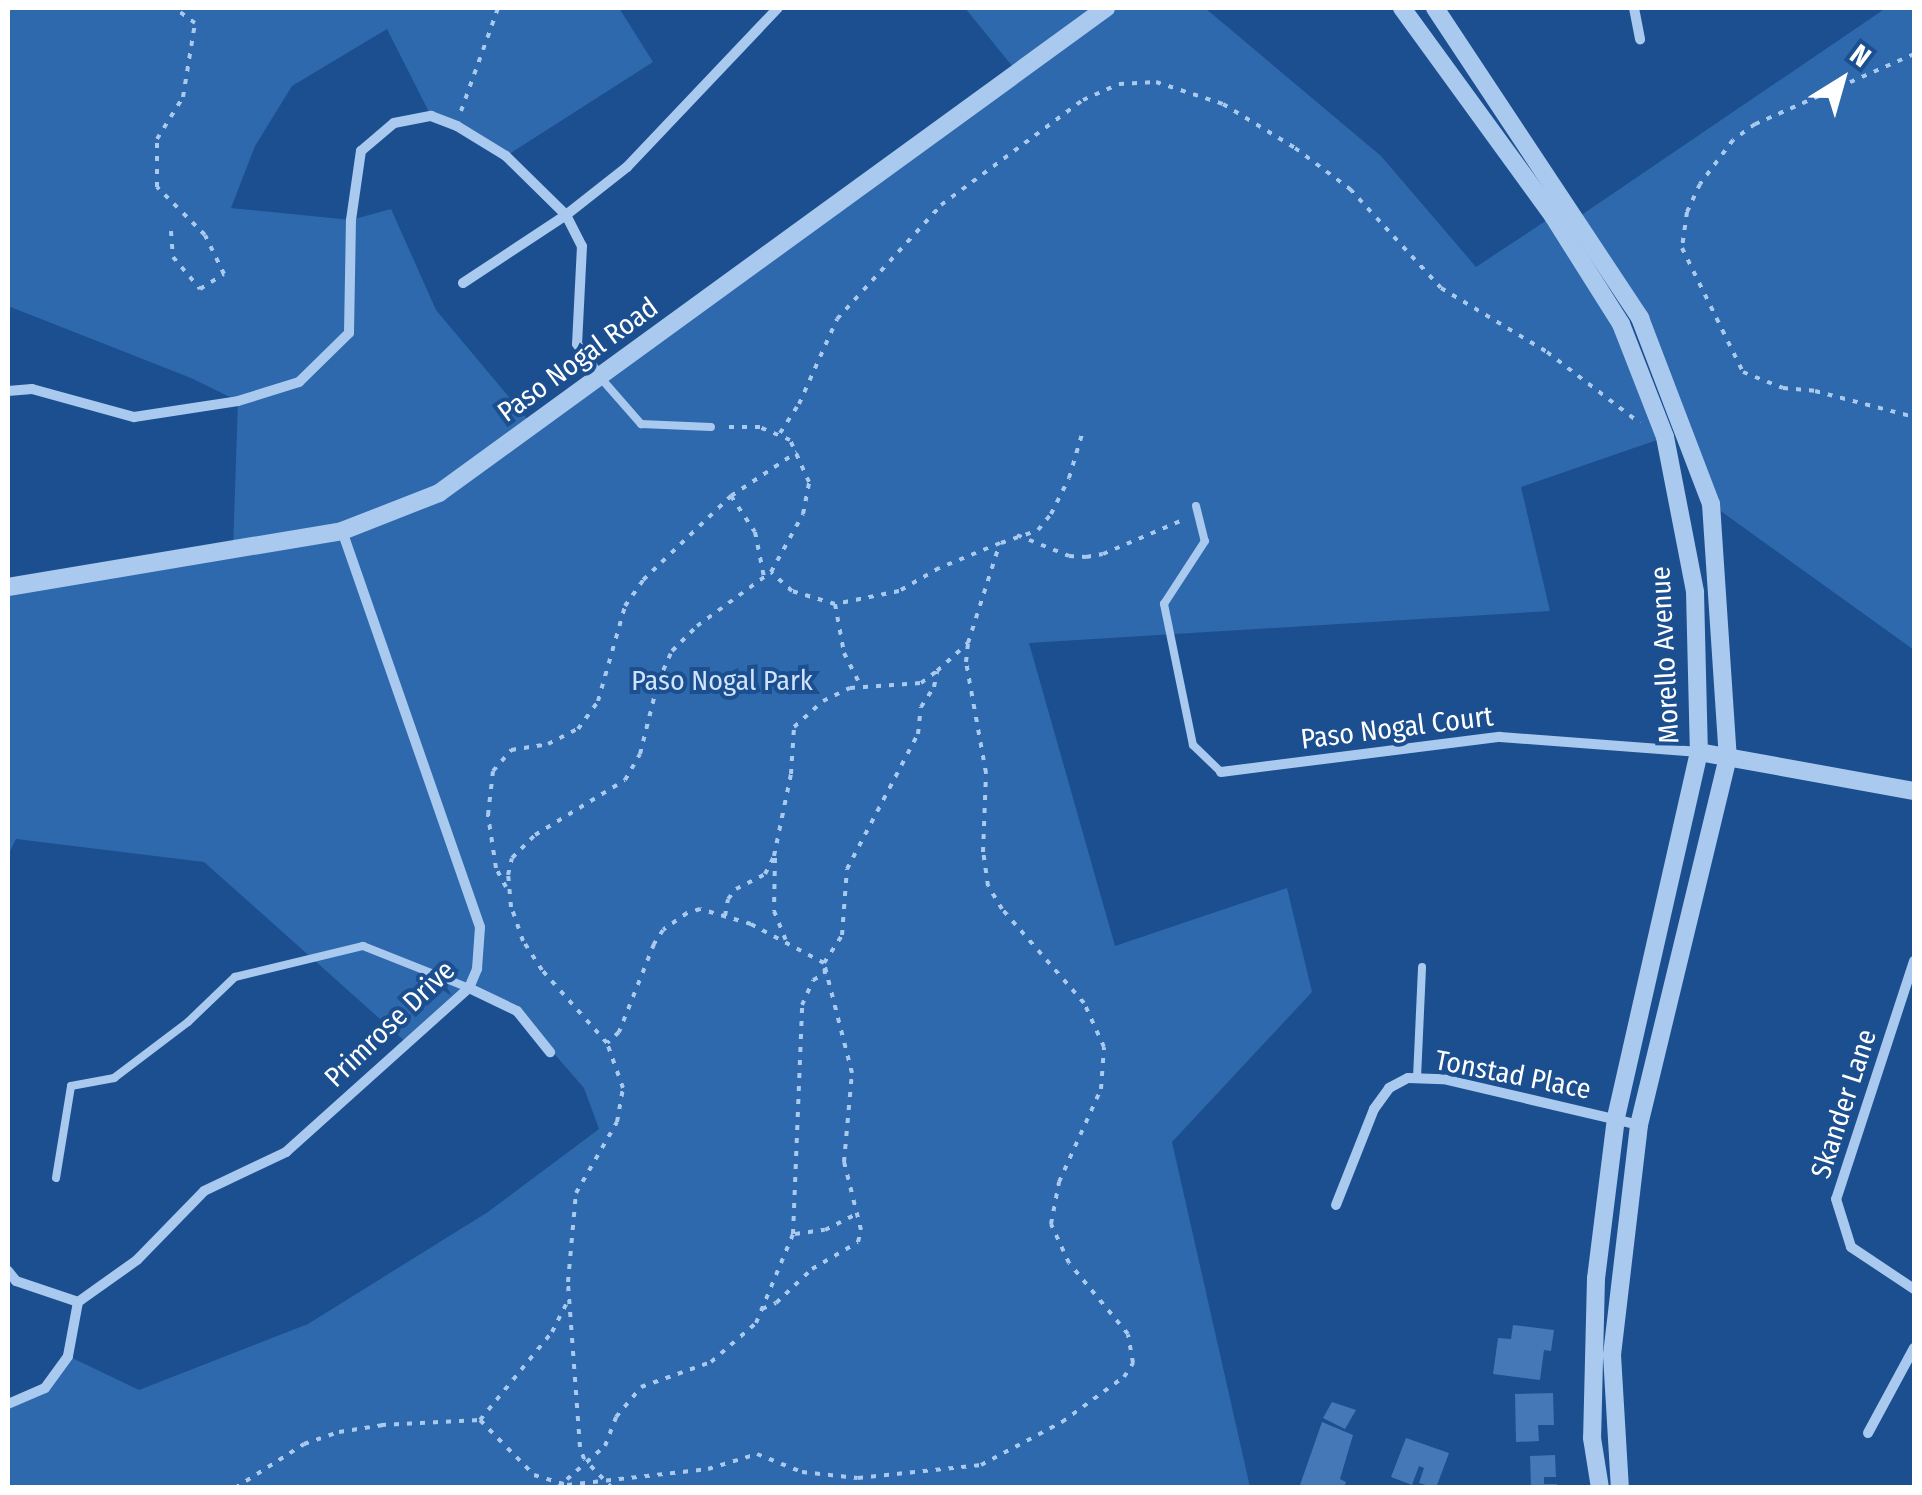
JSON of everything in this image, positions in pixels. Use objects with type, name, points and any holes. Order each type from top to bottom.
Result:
[{"type":"street","points":[[463,283],[566,215],[671,125],[778,8]]},
{"type":"street","name":"Paso Nogal Road","points":[[8,586],[342,531],[438,493],[1106,8]]},
{"type":"street","name":"Morello Avenue","points":[[1402,8],[1553,216],[1621,324],[1664,436],[1695,592],[1698,752],[1616,1118],[1596,1278],[1592,1438],[1600,1488]]},
{"type":"street","name":"Morello Avenue","points":[[1435,8],[1640,318],[1711,504],[1728,757],[1639,1125],[1612,1355],[1620,1488]]},
{"type":"street","points":[[1634,8],[1640,39]]},
{"type":"street","points":[[8,391],[32,389],[66,402],[134,417],[238,400],[299,382],[349,333],[351,220],[361,152],[394,123],[430,116],[457,126],[506,156],[566,215],[582,246],[578,344],[599,376]]},
{"type":"street","name":"Primrose Drive","points":[[78,1302],[137,1260],[204,1191],[286,1152],[469,988],[477,969],[480,927],[342,531]]},
{"type":"street","name":"Paso Nogal Court","points":[[1221,772],[1500,738],[1698,752]]},
{"type":"street","points":[[1698,752],[1914,791]]},
{"type":"street","name":"Skander Lane","points":[[1914,962],[1836,1199],[1851,1246],[1914,1289]]},
{"type":"street","points":[[469,988],[517,1011],[550,1052]]},
{"type":"street","name":"Tonstad Place","points":[[1336,1205],[1374,1109],[1390,1088],[1408,1078],[1443,1080],[1639,1125]]},
{"type":"street","points":[[8,1272],[16,1281],[78,1302],[68,1356],[45,1388],[8,1404]]},
{"type":"street","points":[[1868,1433],[1914,1348]]},
{"type":"lane","points":[[599,376],[642,424],[711,427]]},
{"type":"lane","points":[[1197,510],[1205,540],[1164,604],[1193,745],[1221,772]]},
{"type":"lane","points":[[56,1178],[71,1086],[114,1078],[188,1022],[235,977],[363,946],[469,988]]},
{"type":"lane","points":[[1417,1078],[1422,967]]},
{"type":"path","points":[[172,231],[173,256],[200,289],[224,274],[204,235],[156,187],[156,139],[182,97],[195,23],[174,8]]},
{"type":"path","points":[[457,126],[498,8]]},
{"type":"path","points":[[1914,54],[1755,124],[1733,140],[1700,184],[1688,212],[1682,248],[1743,372],[1783,388],[1815,390],[1914,417]]},
{"type":"path","points":[[780,433],[799,404],[837,320],[941,206],[1084,100],[1118,84],[1156,82],[1207,97],[1267,129],[1350,189],[1441,288],[1547,352],[1629,417],[1664,436]]},
{"type":"path","points":[[508,891],[512,858],[522,845],[625,780],[640,754],[658,682],[672,651],[697,626],[771,572],[808,498],[809,482],[798,452],[780,433],[760,427],[711,427]]},
{"type":"path","points":[[771,572],[792,590],[835,604],[899,591],[938,568],[1038,530],[1069,478],[1082,434]]},
{"type":"path","points":[[612,1488],[584,1459],[578,1430],[568,1298],[570,1225],[576,1193],[623,1105],[624,1088],[607,1043],[532,956],[516,924],[508,891],[496,868],[488,815],[494,771],[511,750],[564,738],[591,715],[604,685],[620,620],[633,592],[731,496],[798,452]]},
{"type":"path","points":[[731,496],[755,532],[764,577]]},
{"type":"path","points":[[1017,535],[1069,556],[1086,557],[1197,510]]},
{"type":"path","points":[[480,1420],[534,1475],[559,1485],[579,1486],[708,1468],[757,1454],[821,1476],[858,1478],[917,1469],[965,1468],[1007,1455],[1121,1380],[1133,1363],[1128,1334],[1076,1274],[1054,1236],[1055,1196],[1096,1102],[1106,1061],[1084,1003],[1002,909],[988,886],[983,852],[986,773],[969,678],[968,643],[1000,544]]},
{"type":"path","points":[[835,604],[841,644],[862,686]]},
{"type":"path","points":[[725,916],[728,899],[736,889],[765,874],[774,856],[791,774],[794,727],[823,701],[862,686],[921,683],[968,643]]},
{"type":"path","points":[[559,1485],[605,1446],[616,1417],[640,1387],[712,1362],[739,1340],[762,1309],[793,1234],[802,1005],[813,980],[824,974],[824,963],[842,935],[848,869],[918,734],[922,707],[934,687],[937,671]]},
{"type":"path","points":[[774,856],[778,870],[774,911],[786,940]]},
{"type":"path","points":[[607,1043],[619,1032],[641,972],[663,930],[700,909],[786,940],[824,963],[852,1072],[844,1162],[861,1230],[858,1242],[812,1269],[776,1303],[762,1309]]},
{"type":"path","points":[[793,1234],[825,1230],[856,1214]]},
{"type":"path","points":[[234,1488],[304,1444],[338,1432],[384,1425],[480,1420],[552,1332],[568,1298]]},
{"type":"green space","name":"Paso Nogal Park","points":[[8,8],[619,8],[653,62],[506,156],[431,116],[387,29],[292,86],[255,146],[231,208],[351,220],[391,209],[436,310],[534,427],[1017,72],[965,8],[1091,8],[1095,15],[1106,8],[1205,8],[1381,156],[1476,267],[1553,216],[1621,324],[1660,439],[1521,487],[1550,611],[1029,643],[1115,946],[1287,888],[1312,992],[1172,1142],[1250,1487],[8,1487],[8,1404],[45,1388],[68,1356],[139,1390],[308,1324],[488,1212],[599,1129],[584,1088],[517,1011],[469,988],[407,1043],[204,862],[16,839],[8,855],[8,587],[233,550],[238,401],[191,378],[8,306]]},
{"type":"green space","points":[[1886,8],[1914,8],[1914,650],[1711,504],[1640,318],[1577,218]]},
{"type":"building","points":[[1513,1325],[1554,1330],[1551,1351],[1544,1350],[1540,1380],[1493,1374],[1498,1338],[1511,1339]]},
{"type":"building","points":[[1553,1393],[1554,1425],[1538,1425],[1539,1441],[1516,1442],[1515,1394]]},
{"type":"building","points":[[1332,1402],[1356,1410],[1345,1429],[1323,1418]]},
{"type":"building","points":[[1322,1422],[1353,1435],[1340,1479],[1346,1482],[1344,1488],[1300,1485]]},
{"type":"building","points":[[1406,1438],[1449,1453],[1436,1488],[1419,1483],[1424,1468],[1419,1466],[1412,1485],[1391,1477]]},
{"type":"building","points":[[1555,1455],[1556,1477],[1544,1477],[1544,1484],[1557,1484],[1557,1488],[1531,1488],[1530,1456]]}]
